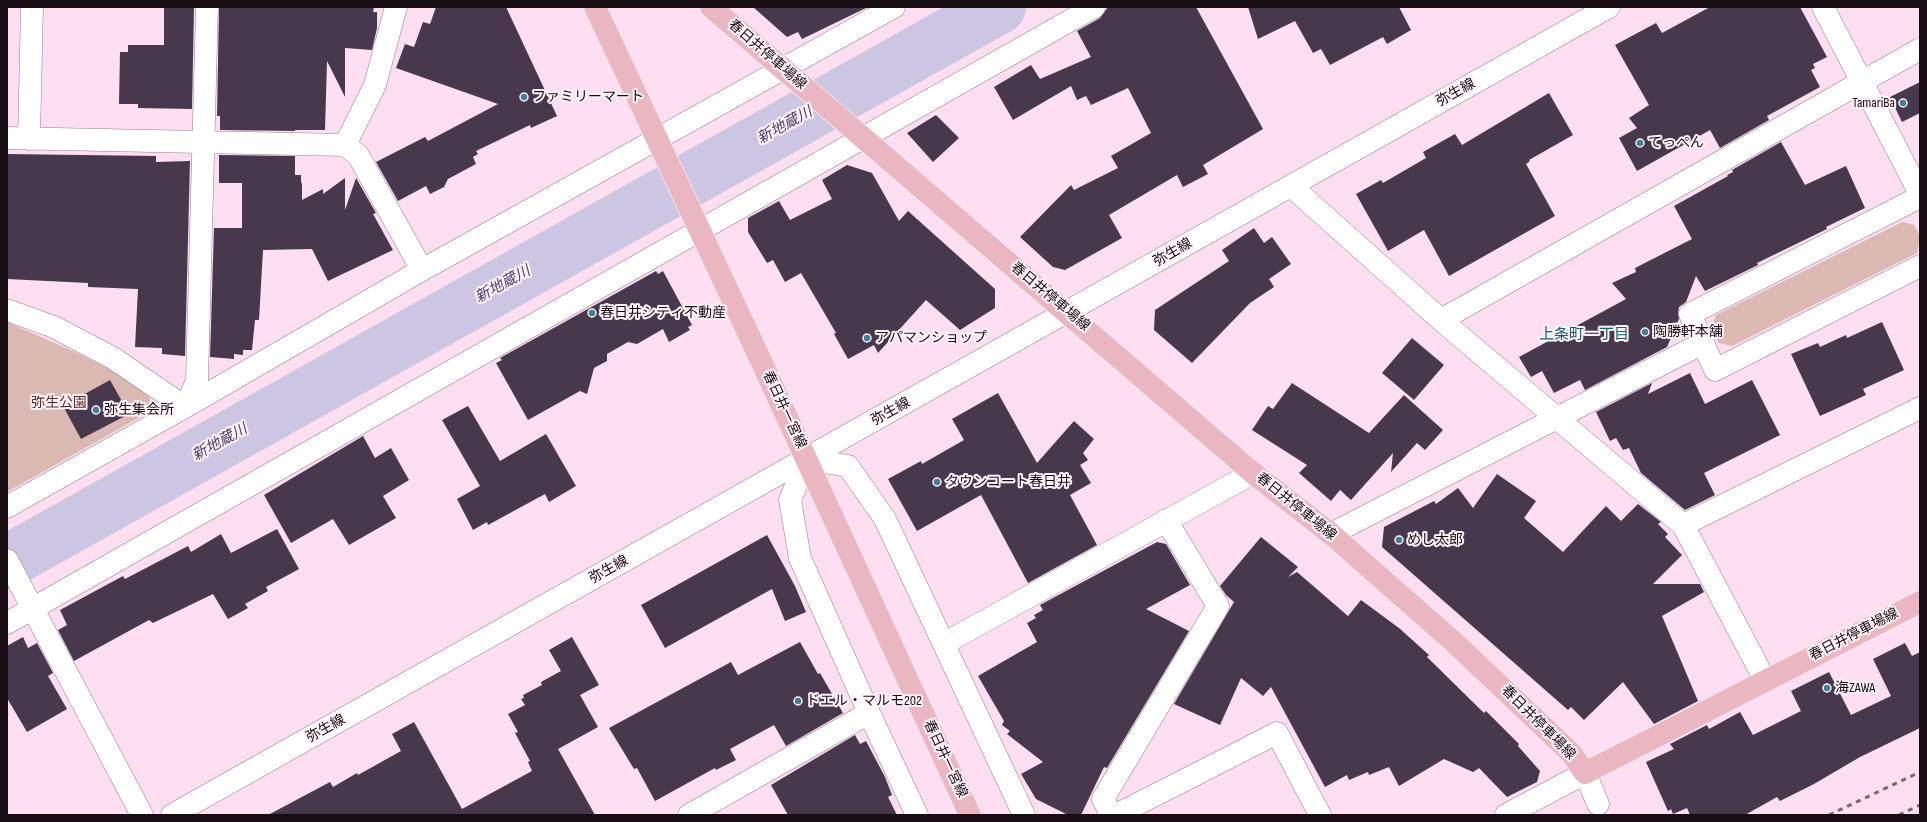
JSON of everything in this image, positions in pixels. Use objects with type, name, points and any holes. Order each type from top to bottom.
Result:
[{"type":"main road","name":"春日井一宮線","points":[[595,7],[807,459],[970,815]]},
{"type":"main road","name":"春日井停車場線","points":[[711,7],[1067,312],[1252,473],[1331,534],[1456,644],[1571,753],[1585,773],[1920,602]]},
{"type":"street","points":[[29,138],[32,7]]},
{"type":"street","points":[[185,407],[197,381],[204,142],[206,7]]},
{"type":"street","points":[[344,145],[375,85],[396,7]]},
{"type":"street","points":[[7,507],[185,407],[422,270],[661,145],[789,74],[894,7]]},
{"type":"street","points":[[7,623],[695,221],[857,132],[1094,7]]},
{"type":"street","name":"弥生線","points":[[172,815],[1610,7]]},
{"type":"street","points":[[1823,7],[1860,82],[1920,194]]},
{"type":"street","points":[[1441,320],[1920,49]]},
{"type":"street","points":[[7,138],[344,145],[358,155],[422,270]]},
{"type":"street","points":[[1291,186],[1441,320],[1683,525],[1765,680]]},
{"type":"street","points":[[1920,197],[1690,314],[1715,370],[1920,266]]},
{"type":"street","points":[[7,310],[54,327],[113,358],[185,407]]},
{"type":"street","points":[[1331,534],[1703,343]]},
{"type":"street","points":[[1683,525],[1920,408]]},
{"type":"street","points":[[917,815],[869,713],[800,558],[790,500],[807,459],[848,466],[885,519],[945,643],[1024,815]]},
{"type":"street","points":[[945,643],[1252,473]]},
{"type":"street","points":[[1111,815],[1103,799],[1218,606],[1166,520]]},
{"type":"street","points":[[7,560],[34,608],[142,815]]},
{"type":"street","points":[[689,815],[869,713]]},
{"type":"street","points":[[1116,815],[1276,733],[1320,815]]},
{"type":"street","points":[[1506,815],[1585,773],[1598,804]]},
{"type":"green space","points":[[1902,222],[1914,225],[1920,236],[1917,253],[1732,346],[1719,343],[1711,328],[1716,315]]},
{"type":"green space","name":"弥生公園","points":[[7,322],[73,351],[117,373],[150,397],[149,412],[7,492]]},
{"type":"building","points":[[164,7],[194,7],[192,109],[138,108],[138,104],[119,104],[120,52],[128,52],[128,45],[164,45]]},
{"type":"building","points":[[219,7],[374,7],[373,12],[377,12],[377,28],[372,50],[345,48],[345,97],[327,61],[325,130],[220,130],[220,116],[217,116]]},
{"type":"building","points":[[436,7],[506,7],[557,116],[531,128],[530,125],[476,151],[478,154],[473,157],[476,164],[448,179],[444,187],[430,194],[426,186],[398,201],[376,162],[425,137],[428,141],[498,104],[396,68],[405,44],[414,47],[423,22],[430,24]]},
{"type":"building","points":[[753,7],[868,7],[802,39],[798,32],[787,37]]},
{"type":"building","points":[[1108,7],[1196,7],[1263,129],[1203,165],[1208,174],[1183,187],[1177,175],[1109,215],[1122,238],[1065,270],[1053,267],[1020,237],[1071,185],[1074,190],[1118,168],[1111,156],[1151,133],[1128,88],[1091,105],[1086,96],[1077,100],[1071,86],[1013,120],[994,87],[1031,65],[1040,79],[1091,57],[1077,31],[1100,18]]},
{"type":"building","points":[[1248,7],[1399,7],[1411,30],[1387,44],[1383,37],[1330,65],[1321,49],[1313,53],[1295,21],[1258,39]]},
{"type":"building","points":[[1710,7],[1800,7],[1827,57],[1813,64],[1815,68],[1811,70],[1820,87],[1767,116],[1769,120],[1720,148],[1710,130],[1637,171],[1619,138],[1637,128],[1629,118],[1649,105],[1615,45],[1656,23],[1662,33]]},
{"type":"building","points":[[1920,82],[1920,113],[1902,122],[1890,97]]},
{"type":"building","points":[[1549,93],[1573,135],[1529,160],[1530,161],[1526,164],[1555,216],[1449,276],[1424,230],[1388,251],[1356,194],[1381,180],[1383,183],[1426,158],[1423,152],[1455,134],[1462,145]]},
{"type":"building","points":[[936,115],[959,138],[933,162],[907,133]]},
{"type":"building","points":[[1781,142],[1805,185],[1846,166],[1865,208],[1826,227],[1827,229],[1757,263],[1758,265],[1705,291],[1696,276],[1686,302],[1679,307],[1679,319],[1667,347],[1585,390],[1580,380],[1554,393],[1542,371],[1531,377],[1519,357],[1626,299],[1612,283],[1636,272],[1635,268],[1692,239],[1674,206],[1728,176],[1727,175],[1733,172],[1732,170]]},
{"type":"building","points":[[7,154],[156,156],[156,162],[190,161],[185,356],[162,354],[162,348],[135,347],[138,289],[88,287],[88,283],[7,279]]},
{"type":"building","points":[[219,155],[295,156],[295,175],[301,175],[302,200],[323,189],[323,194],[345,178],[345,210],[356,178],[376,213],[373,214],[393,250],[328,281],[312,249],[263,250],[259,320],[255,320],[252,350],[243,350],[243,355],[234,354],[234,359],[210,357],[214,228],[242,228],[242,183],[219,183]]},
{"type":"building","points":[[847,165],[872,173],[899,221],[908,211],[995,289],[995,308],[960,330],[926,300],[878,353],[874,345],[848,359],[834,334],[836,333],[801,273],[785,282],[773,260],[767,263],[748,232],[748,218],[779,201],[790,220],[832,199],[822,180]]},
{"type":"building","points":[[1254,228],[1264,243],[1272,237],[1291,264],[1269,279],[1274,287],[1250,303],[1192,363],[1154,330],[1155,310],[1229,261],[1222,250]]},
{"type":"building","points":[[656,271],[658,274],[663,271],[692,325],[688,327],[690,330],[669,342],[663,329],[637,344],[628,342],[607,354],[607,361],[594,368],[587,394],[580,391],[528,420],[496,363],[502,360],[500,358]]},
{"type":"building","points":[[1882,322],[1904,370],[1863,389],[1866,395],[1820,416],[1791,354],[1818,343],[1820,347],[1846,335],[1847,338]]},
{"type":"building","points":[[1412,338],[1444,365],[1414,400],[1382,373]]},
{"type":"building","points":[[1690,373],[1705,404],[1752,380],[1780,435],[1704,473],[1715,495],[1685,510],[1641,473],[1629,448],[1623,450],[1616,438],[1610,441],[1596,412],[1652,383],[1648,394]]},
{"type":"building","name":"弥生集会所","points":[[110,380],[129,414],[81,439],[63,406]]},
{"type":"building","points":[[1292,383],[1369,433],[1404,395],[1443,430],[1425,450],[1417,443],[1391,472],[1393,453],[1351,500],[1340,490],[1331,501],[1299,473],[1307,465],[1252,430],[1268,406],[1273,409]]},
{"type":"building","points":[[998,393],[1037,463],[1074,421],[1094,439],[1083,453],[1088,460],[1080,465],[1091,483],[1070,495],[1097,545],[1028,583],[981,495],[917,531],[888,479],[921,461],[922,464],[964,440],[952,419]]},
{"type":"building","points":[[468,406],[500,461],[546,434],[576,486],[549,502],[545,494],[488,525],[487,522],[473,530],[457,499],[480,486],[442,420]]},
{"type":"building","points":[[363,436],[375,458],[391,448],[409,480],[383,496],[396,518],[349,545],[333,519],[291,543],[264,495]]},
{"type":"building","points":[[1497,474],[1536,501],[1524,518],[1563,552],[1606,506],[1621,521],[1638,504],[1661,522],[1658,524],[1668,534],[1665,537],[1682,555],[1653,584],[1700,584],[1704,592],[1662,616],[1698,701],[1654,724],[1623,682],[1584,720],[1571,707],[1568,710],[1382,547],[1384,527],[1434,501],[1436,504],[1458,488],[1473,508]]},
{"type":"building","points":[[277,529],[299,569],[266,587],[268,591],[245,604],[248,608],[228,619],[213,594],[153,623],[149,620],[74,661],[58,630],[67,625],[60,610],[123,576],[125,579],[188,546],[191,552],[221,534],[231,553]]},
{"type":"building","points":[[767,535],[795,586],[806,612],[785,621],[772,589],[665,648],[641,605]]},
{"type":"building","points":[[1261,537],[1298,567],[1288,577],[1297,572],[1348,616],[1361,600],[1399,628],[1429,655],[1427,657],[1484,713],[1486,711],[1519,744],[1518,746],[1540,771],[1537,782],[1507,797],[1479,768],[1473,772],[1444,759],[1399,786],[1389,767],[1369,775],[1368,772],[1349,780],[1347,775],[1325,787],[1271,687],[1263,696],[1241,678],[1220,725],[1174,704],[1234,602],[1226,595],[1220,586]]},
{"type":"building","points":[[1157,542],[1166,544],[1190,585],[1146,609],[1189,631],[1107,768],[1104,767],[1081,815],[1068,815],[1036,799],[1021,774],[1043,762],[1007,734],[1010,731],[1002,725],[1004,721],[978,676],[1037,642],[1027,623],[1036,618],[1034,615],[1043,610],[1040,605]]},
{"type":"building","points":[[23,637],[28,648],[37,643],[53,673],[48,676],[67,709],[27,732],[7,698],[7,646]]},
{"type":"building","points":[[572,637],[599,685],[580,695],[598,727],[558,749],[595,815],[268,815],[330,782],[333,787],[357,773],[358,775],[401,751],[392,734],[414,722],[462,809],[532,771],[528,762],[530,761],[515,733],[518,732],[508,714],[525,705],[521,699],[524,698],[523,695],[542,685],[541,682],[561,671],[549,650]]},
{"type":"building","points":[[800,642],[843,713],[786,746],[774,725],[730,749],[736,760],[716,770],[715,768],[655,801],[637,768],[634,769],[609,728],[731,662],[738,675]]},
{"type":"building","points":[[1905,643],[1912,656],[1920,652],[1920,728],[1860,757],[1814,784],[1780,801],[1777,797],[1745,815],[1690,815],[1687,808],[1673,814],[1671,809],[1668,811],[1646,762],[1674,749],[1670,744],[1707,725],[1709,729],[1740,712],[1753,735],[1801,711],[1791,691],[1829,672],[1851,715],[1891,696],[1873,659]]},
{"type":"building","points":[[855,735],[860,744],[866,741],[885,777],[892,795],[888,797],[897,815],[788,815],[771,785]]},
{"type":"waterway","name":"新地蔵川","points":[[7,562],[999,7]]},
{"type":"railway","points":[[1829,815],[1920,772]]},
{"type":"railway","points":[[1899,815],[1920,805]]},
{"type":"place","name":"ファミリーマート","points":[[524,97]]},
{"type":"place","name":"TamariBa","points":[[1903,103]]},
{"type":"place","name":"てっぺん","points":[[1640,143]]},
{"type":"place","name":"春日井シティ不動産","points":[[592,313]]},
{"type":"place","name":"陶勝軒本舗","points":[[1645,332]]},
{"type":"place","name":"アパマンショップ","points":[[867,338]]},
{"type":"place","name":"弥生集会所","points":[[96,410]]},
{"type":"place","name":"タウンコート春日井","points":[[937,482]]},
{"type":"place","name":"めし太郎","points":[[1399,540]]},
{"type":"place","name":"海ZAWA","points":[[1827,688]]},
{"type":"place","name":"ドエル・マルモ202","points":[[798,701]]},
{"type":"district","name":"上条町一丁目","points":[[1584,335]]}]
